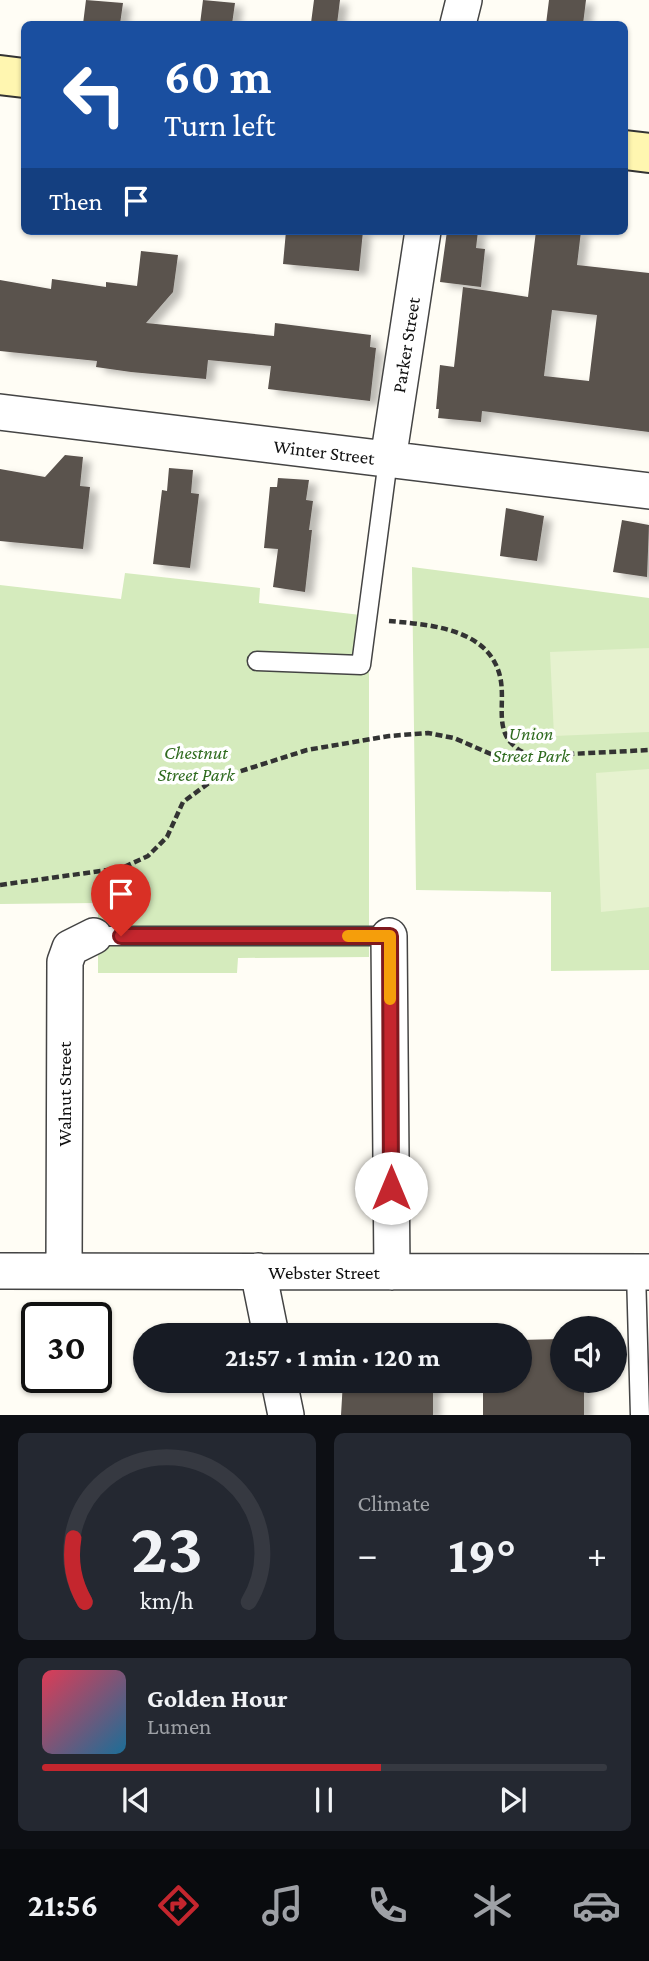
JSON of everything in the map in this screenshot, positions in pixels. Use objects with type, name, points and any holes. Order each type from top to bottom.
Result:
[{"type":"street","points":[[459,21],[464,0]]},
{"type":"street","points":[[0,75],[21,78]]},
{"type":"street","points":[[628,150],[649,153]]},
{"type":"street","name":"Parker Street","points":[[388,460],[423,235]]},
{"type":"street","name":"Winter Street","points":[[0,412],[649,491]]},
{"type":"street","name":"Walnut Street","points":[[64,1269],[65,962],[70,948],[94,936]]},
{"type":"street","points":[[390,936],[392,1272]]},
{"type":"street","name":"Webster Street","points":[[0,1271],[643,1272]]},
{"type":"street","points":[[258,1271],[269,1323]]},
{"type":"street","points":[[281,1393],[286,1415]]},
{"type":"lane","points":[[257,661],[361,665],[388,460]]},
{"type":"lane","points":[[94,936],[390,936]]},
{"type":"lane","points":[[640,1415],[643,1272]]},
{"type":"path","points":[[388,621],[443,628],[481,645],[497,665],[505,734],[516,750],[531,756]]},
{"type":"path","points":[[0,885],[122,868],[148,856],[167,837],[183,802],[213,780],[307,750],[389,736],[428,733],[454,738],[500,758],[649,750]]},
{"type":"green space","name":"Union Street Park","points":[[412,567],[649,598],[649,970],[551,971],[551,892],[416,890]]},
{"type":"green space","name":"Chestnut Street Park","points":[[125,573],[260,588],[259,603],[369,616],[369,957],[238,958],[237,973],[98,973],[98,903],[0,904],[0,585],[121,599]]},
{"type":"green space","points":[[649,648],[649,732],[554,736],[550,652]]},
{"type":"green space","points":[[649,769],[649,907],[601,912],[596,773]]},
{"type":"building","points":[[86,0],[123,3],[120,21],[83,21]]},
{"type":"building","points":[[203,0],[235,3],[232,21],[200,21]]},
{"type":"building","points":[[314,0],[340,0],[337,21],[311,21]]},
{"type":"building","points":[[549,0],[586,0],[583,21],[546,21]]},
{"type":"building","points":[[286,235],[363,235],[359,271],[283,264]]},
{"type":"building","points":[[446,235],[478,235],[476,248],[485,249],[481,287],[440,282]]},
{"type":"building","points":[[536,235],[581,235],[577,265],[649,273],[649,432],[482,411],[481,422],[438,418],[439,409],[436,409],[440,365],[454,367],[463,287],[528,297]],"holes":[[[552,310],[597,315],[589,381],[544,376]]]},
{"type":"building","points":[[141,251],[178,255],[173,292],[146,323],[274,336],[275,323],[371,335],[370,347],[376,348],[370,401],[268,389],[271,366],[208,360],[206,379],[131,372],[96,367],[97,361],[0,351],[0,280],[51,289],[52,279],[106,287],[106,282],[137,286]]},
{"type":"building","points":[[65,455],[83,457],[80,486],[90,487],[83,549],[0,541],[0,469],[45,477]]},
{"type":"building","points":[[169,468],[193,470],[191,493],[199,494],[190,568],[153,564],[162,490],[167,491]]},
{"type":"building","points":[[278,478],[309,480],[306,500],[313,501],[309,530],[312,530],[305,592],[273,587],[278,549],[264,548],[270,487],[277,487]]},
{"type":"building","points":[[506,508],[544,516],[537,561],[500,556]]},
{"type":"building","points":[[622,520],[649,525],[647,577],[613,572]]},
{"type":"building","points":[[550,1339],[550,1393],[584,1393],[584,1415],[483,1415],[483,1393],[532,1393],[532,1340]]},
{"type":"building","points":[[342,1393],[433,1393],[433,1415],[341,1415]]},
{"type":"slow traffic","points":[[348,936],[390,936],[390,999]]},
{"type":"route","points":[[121,936],[390,936],[391,1188]]}]
